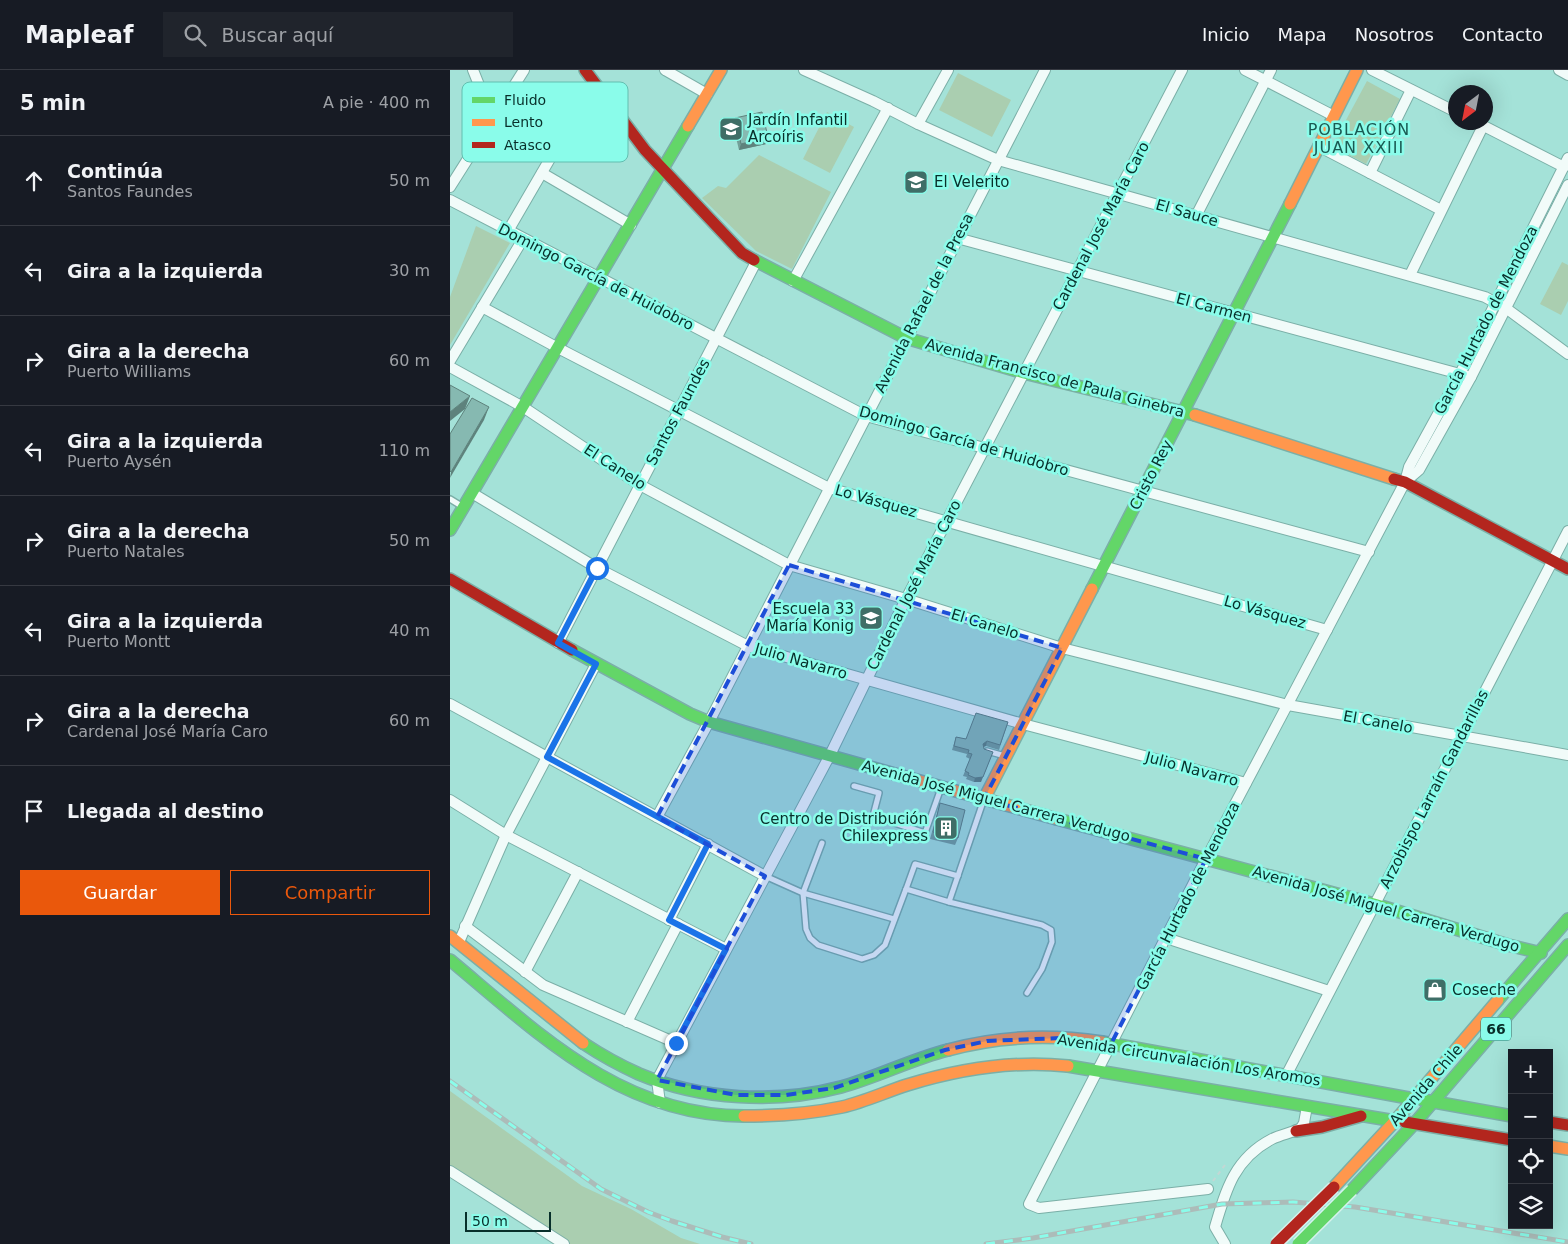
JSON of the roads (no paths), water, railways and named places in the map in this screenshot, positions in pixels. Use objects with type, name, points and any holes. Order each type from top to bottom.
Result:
[{"type":"main road","name":"Avenida Francisco de Paula Ginebra","points":[[586,70],[593,82]]},
{"type":"main road","points":[[450,530],[721,70]]},
{"type":"main road","name":"Cristo Rey","points":[[984,799],[1358,70]]},
{"type":"main road","name":"Avenida Francisco de Paula Ginebra","points":[[628,126],[663,170],[732,243],[756,262],[906,338],[1024,373],[1184,412],[1405,482],[1568,569]]},
{"type":"main road","name":"Avenida José Miguel Carrera Verdugo","points":[[450,579],[558,643],[708,722],[941,788],[1374,904],[1541,953]]},
{"type":"main road","name":"Avenida Chile","points":[[1276,1244],[1334,1187],[1414,1099],[1541,953],[1568,919]]},
{"type":"main road","name":"Avenida Circunvalación Los Aromos","points":[[454,939],[553,1022],[584,1045],[619,1065],[657,1080],[716,1094],[786,1095],[834,1088],[858,1082],[925,1057],[966,1045],[1020,1038],[1061,1038],[1111,1044],[1287,1074],[1414,1099],[1508,1115]]},
{"type":"main road","name":"Avenida Chile","points":[[1298,1244],[1414,1124],[1564,957],[1568,945]]},
{"type":"main road","points":[[1524,948],[1528,960],[1527,968]]},
{"type":"main road","name":"Avenida Circunvalación Los Aromos","points":[[450,960],[530,1028],[580,1065],[619,1087],[660,1103],[701,1113],[748,1117],[794,1115],[847,1105],[940,1076],[981,1067],[1043,1064],[1097,1071],[1508,1139]]},
{"type":"main road","points":[[1296,1131],[1339,1123],[1362,1115]]},
{"type":"main road","points":[[1553,1123],[1568,1125]]},
{"type":"main road","points":[[1553,1147],[1568,1149]]},
{"type":"street","points":[[473,70],[478,82]]},
{"type":"street","points":[[517,82],[524,70]]},
{"type":"street","points":[[664,70],[708,94]]},
{"type":"street","name":"El Sauce","points":[[804,70],[998,160],[1475,293],[1495,302],[1566,349]]},
{"type":"street","points":[[918,124],[948,70]]},
{"type":"street","name":"Avenida Rafael de la Presa","points":[[657,817],[748,646],[1045,70]]},
{"type":"street","name":"Cardenal José María Caro","points":[[657,1080],[830,755],[906,599],[1182,70]]},
{"type":"street","points":[[1246,70],[1334,116]]},
{"type":"street","points":[[1196,216],[1271,70]]},
{"type":"street","points":[[1372,70],[1448,108]]},
{"type":"street","points":[[1559,70],[1568,75]]},
{"type":"street","points":[[1370,173],[1411,90]]},
{"type":"street","points":[[793,281],[888,108]]},
{"type":"street","points":[[1410,275],[1476,130]]},
{"type":"street","points":[[1493,130],[1566,162]]},
{"type":"street","points":[[1318,146],[1441,210]]},
{"type":"street","points":[[450,186],[466,162]]},
{"type":"street","points":[[508,231],[548,162]]},
{"type":"street","name":"García Hurtado de Mendoza","points":[[1208,1189],[1040,1208],[1029,1204],[1206,859],[1369,552],[1405,482],[1409,467],[1460,374],[1566,162]]},
{"type":"street","points":[[542,173],[631,225]]},
{"type":"street","name":"García Hurtado de Mendoza","points":[[1405,482],[1419,470],[1506,309],[1568,185]]},
{"type":"street","name":"Domingo García de Huidobro","points":[[450,200],[866,416],[1369,552]]},
{"type":"street","points":[[450,361],[522,238]]},
{"type":"street","name":"El Carmen","points":[[958,238],[1470,377]]},
{"type":"street","name":"Santos Faundes","points":[[558,643],[756,262]]},
{"type":"street","name":"Lo Vásquez","points":[[482,307],[829,488],[1328,630]]},
{"type":"street","name":"El Canelo","points":[[450,367],[523,407],[640,484],[789,565],[906,599],[1062,648],[1288,705],[1568,755]]},
{"type":"street","name":"Julio Navarro","points":[[472,493],[597,568],[748,646],[1023,724],[1246,783]]},
{"type":"street","name":"Arzobispo Larraín Gandarillas","points":[[1287,1074],[1568,531]]},
{"type":"street","points":[[454,939],[465,926],[506,835],[596,664]]},
{"type":"street","points":[[450,704],[765,876]]},
{"type":"street","points":[[450,800],[506,835],[726,949]]},
{"type":"street","points":[[627,1022],[708,844]]},
{"type":"street","points":[[526,972],[578,872]]},
{"type":"street","points":[[465,926],[543,985],[676,1043]]},
{"type":"street","points":[[1166,938],[1330,991]]},
{"type":"street","name":"Avenida José Miguel Carrera Verdugo","points":[[1541,953],[1564,957]]},
{"type":"street","points":[[657,1080],[660,1103]]},
{"type":"street","points":[[1221,1242],[1215,1227],[1226,1192],[1237,1170],[1253,1152],[1263,1145],[1278,1136],[1296,1131],[1304,1123],[1308,1106]]},
{"type":"street","points":[[450,1171],[564,1244]]},
{"type":"lane","points":[[450,500],[463,508]]},
{"type":"lane","points":[[985,750],[1006,756]]},
{"type":"lane","points":[[854,786],[879,793],[873,816],[925,833],[941,788]]},
{"type":"lane","points":[[949,902],[984,799]]},
{"type":"lane","points":[[822,843],[802,892],[806,929],[810,938],[818,945],[862,959],[874,954],[885,945],[915,864],[958,876]]},
{"type":"lane","points":[[765,876],[802,892],[894,919]]},
{"type":"lane","points":[[906,889],[949,902],[1042,925],[1050,930],[1052,942],[1042,969],[1027,993]]},
{"type":"railway","points":[[450,1081],[601,1189],[648,1212],[672,1221],[751,1244]]},
{"type":"railway","points":[[986,1244],[1033,1238],[1222,1204],[1293,1202],[1355,1207],[1568,1242]]},
{"type":"place","name":"Jardín Infantil Arcoíris","points":[[731,129]]},
{"type":"place","name":"El Velerito","points":[[916,182]]},
{"type":"place","name":"Escuela 33 María Konig","points":[[871,618]]},
{"type":"place","name":"Centro de Distribución Chilexpress","points":[[946,828]]},
{"type":"place","name":"Coseche","points":[[1435,990]]},
{"type":"district","name":"POBLACIÓN JUAN XXIII","points":[[1359,138]]}]
